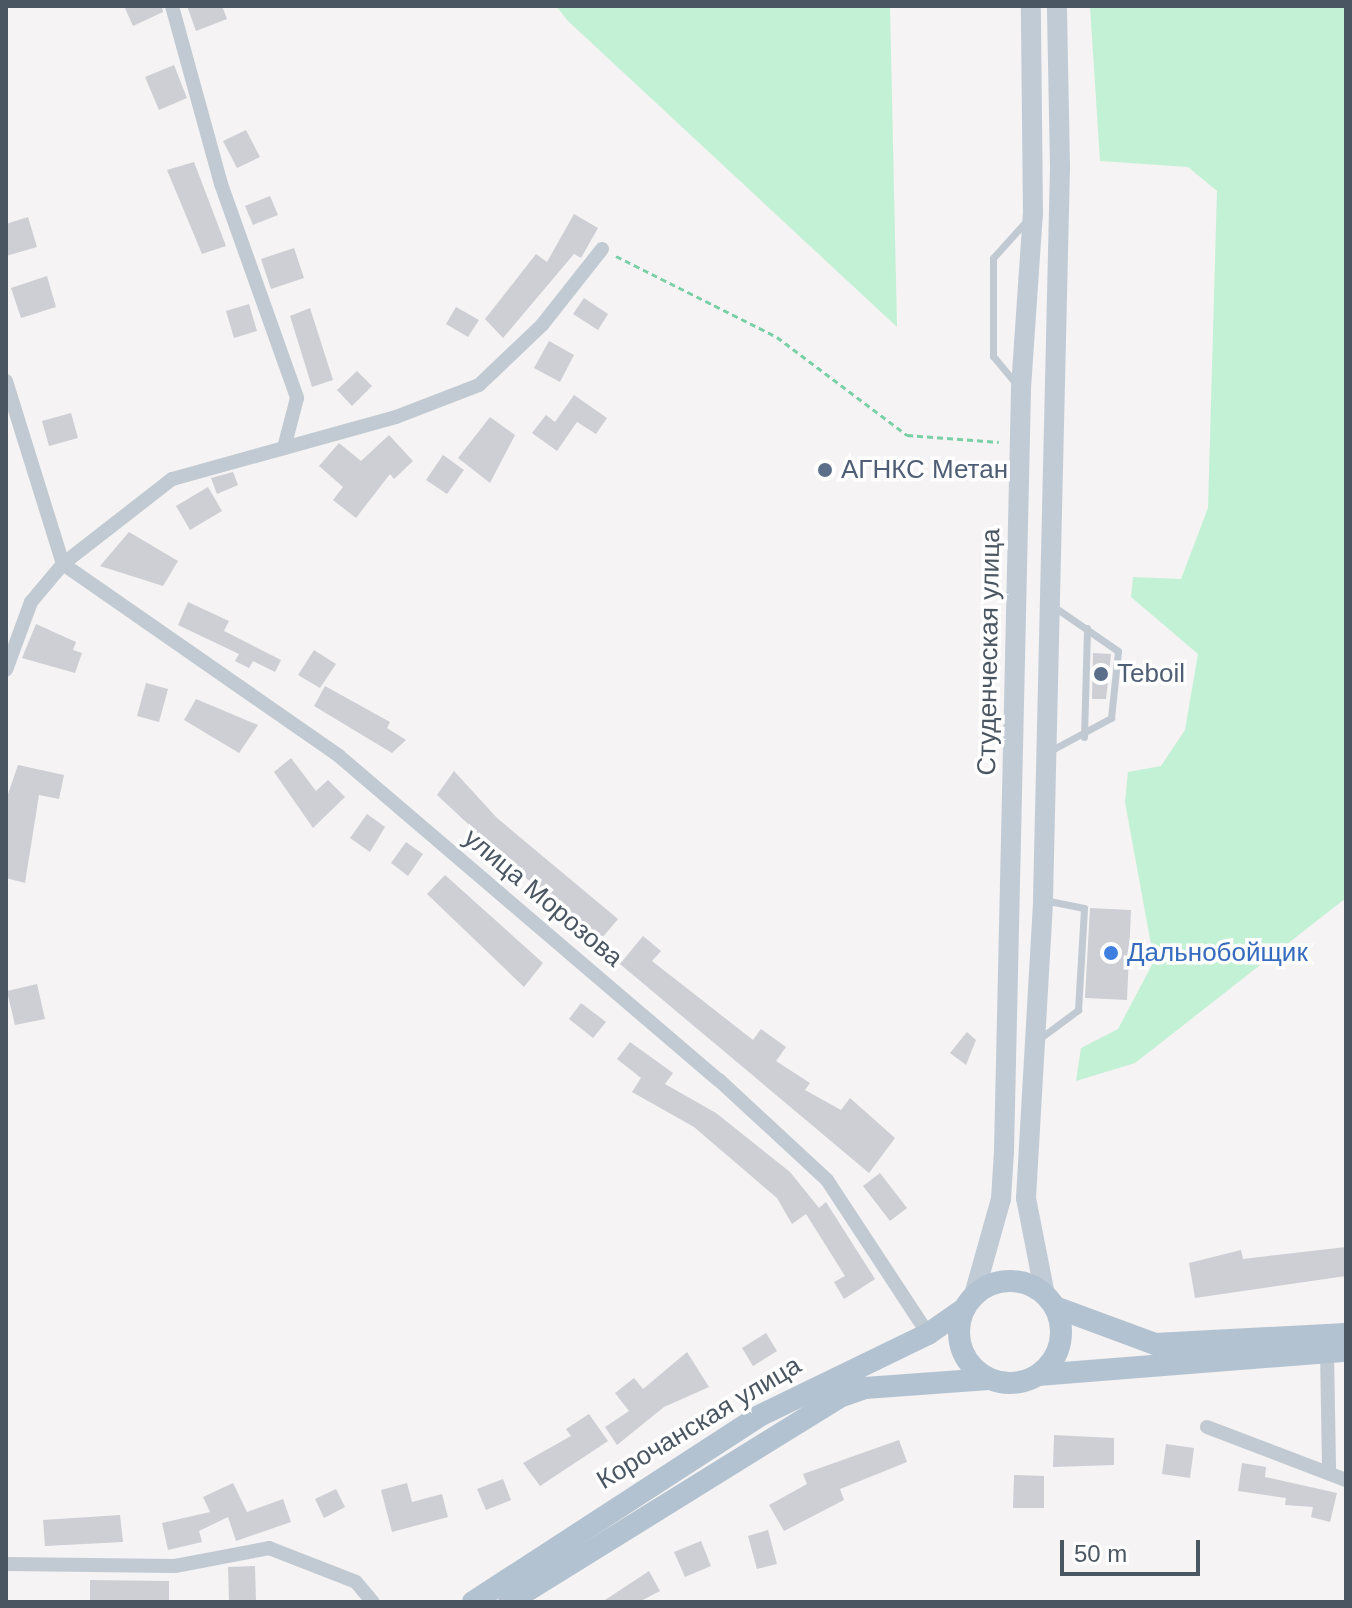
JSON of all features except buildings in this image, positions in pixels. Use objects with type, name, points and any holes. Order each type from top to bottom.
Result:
[{"type":"main road","name":"Студенческая улица","points":[[969,1302],[993,1238],[1003,1163],[1021,388],[1033,214],[1031,6]]},
{"type":"main road","points":[[1038,1375],[1058,1352],[1050,1301],[1026,1198],[1031,1046],[1043,899],[1057,6]]},
{"type":"main road","points":[[1336,1352],[989,1379],[963,1349],[969,1302],[1017,1281],[1050,1301],[1155,1344],[1346,1334]]},
{"type":"main road","name":"Корочанская улица","points":[[473,1602],[793,1396],[928,1334],[969,1302]]},
{"type":"main road","name":"Корочанская улица","points":[[509,1602],[839,1397],[865,1388],[989,1379]]},
{"type":"street","points":[[172,6],[221,184],[297,398],[284,448]]},
{"type":"street","points":[[6,670],[31,602],[63,564],[172,479],[284,448],[479,385],[542,325],[602,249]]},
{"type":"street","points":[[6,381],[63,564]]},
{"type":"street","name":"улица Морозова","points":[[63,564],[339,756],[719,1080],[827,1180],[928,1334]]},
{"type":"street","points":[[1329,1472],[1336,1352]]},
{"type":"street","points":[[1207,1427],[1346,1480]]},
{"type":"street","points":[[6,1564],[175,1566],[269,1548],[356,1582],[373,1602]]},
{"type":"lane","points":[[1021,388],[993,356],[993,258],[1033,214]]},
{"type":"lane","points":[[1046,753],[1084,737],[1115,708],[1118,651],[1050,604]]},
{"type":"lane","points":[[1084,737],[1087,628]]},
{"type":"lane","points":[[1031,1046],[1078,1010],[1084,908],[1043,899]]},
{"type":"path","points":[[602,249],[777,337],[907,435],[1005,442]]},
{"type":"green space","points":[[556,6],[890,6],[897,327],[568,21]]},
{"type":"green space","points":[[1090,6],[1346,6],[1346,898],[1135,1063],[1076,1081],[1081,1048],[1118,1029],[1154,961],[1125,802],[1128,772],[1161,766],[1185,730],[1198,654],[1131,597],[1133,577],[1181,579],[1208,508],[1217,191],[1188,167],[1100,161]]},
{"type":"place","name":"АГНКС Метан","points":[[825,470]]},
{"type":"place","name":"Teboil","points":[[1101,674]]},
{"type":"place","name":"Дальнобойщик","points":[[1111,953]]}]
